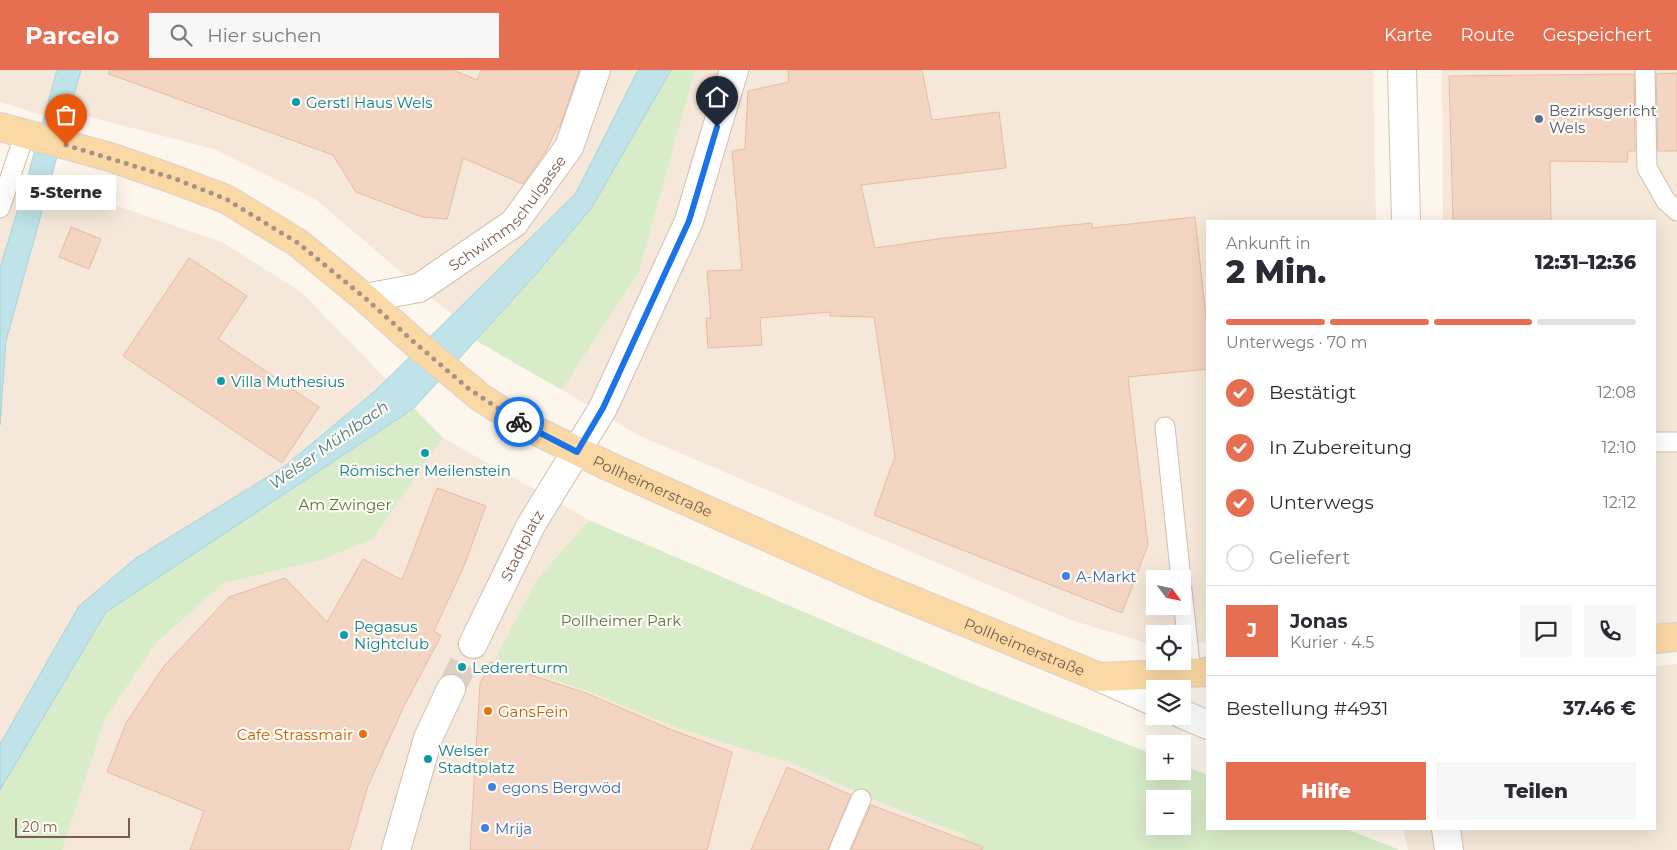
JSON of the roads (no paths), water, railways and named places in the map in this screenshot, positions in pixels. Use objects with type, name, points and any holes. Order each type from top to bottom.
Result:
[{"type":"main road","name":"Pollheimerstraße","points":[[21,132],[173,178],[226,199],[298,243],[480,397],[522,424],[577,452],[875,585],[1099,677],[1199,673]]},
{"type":"main road","points":[[1656,638],[1677,637]]},
{"type":"street","name":"Schwimmschulgasse","points":[[365,298],[418,288],[514,224],[569,147],[596,70]]},
{"type":"street","name":"Stadtplatz","points":[[473,644],[531,525],[603,408],[689,221],[734,70]]},
{"type":"street","points":[[1402,70],[1406,220]]},
{"type":"street","name":"Pollheimerstraße","points":[[1099,677],[1146,698]]},
{"type":"street","points":[[396,850],[428,738],[451,689]]},
{"type":"street","points":[[1191,718],[1206,725]]},
{"type":"lane","points":[[1645,70],[1647,168],[1666,201],[1677,211]]},
{"type":"lane","points":[[0,208],[21,132]]},
{"type":"lane","points":[[1165,427],[1180,570]]},
{"type":"lane","points":[[1656,442],[1677,442]]},
{"type":"lane","points":[[1187,615],[1199,673]]},
{"type":"lane","points":[[838,850],[861,799]]},
{"type":"water","points":[[57,70],[81,70],[6,341],[0,425],[0,268]]},
{"type":"water","name":"Welser Mühlbach","points":[[638,70],[671,70],[592,207],[536,274],[414,408],[106,612],[0,790],[0,744],[79,606],[136,558],[285,466],[376,390],[576,193]]},
{"type":"tunnel","points":[[451,689],[473,644]]},
{"type":"place","name":"Gerstl Haus Wels","points":[[296,102]]},
{"type":"place","name":"Bezirksgericht Wels","points":[[1539,119]]},
{"type":"place","name":"5-Sterne","points":[[66,145]]},
{"type":"place","name":"Villa Muthesius","points":[[221,381]]},
{"type":"place","name":"Römischer Meilenstein","points":[[425,453]]},
{"type":"place","name":"A-Markt","points":[[1066,576]]},
{"type":"place","name":"Pegasus Nightclub","points":[[344,635]]},
{"type":"place","name":"Ledererturm","points":[[462,667]]},
{"type":"place","name":"GansFein","points":[[488,711]]},
{"type":"place","name":"Cafe Strassmair","points":[[363,734]]},
{"type":"place","name":"Welser Stadtplatz","points":[[428,759]]},
{"type":"place","name":"egons Bergwöd","points":[[492,787]]},
{"type":"place","name":"Mrija","points":[[485,828]]},
{"type":"park label","name":"Am Zwinger","points":[[345,504]]},
{"type":"park label","name":"Pollheimer Park","points":[[621,620]]}]
